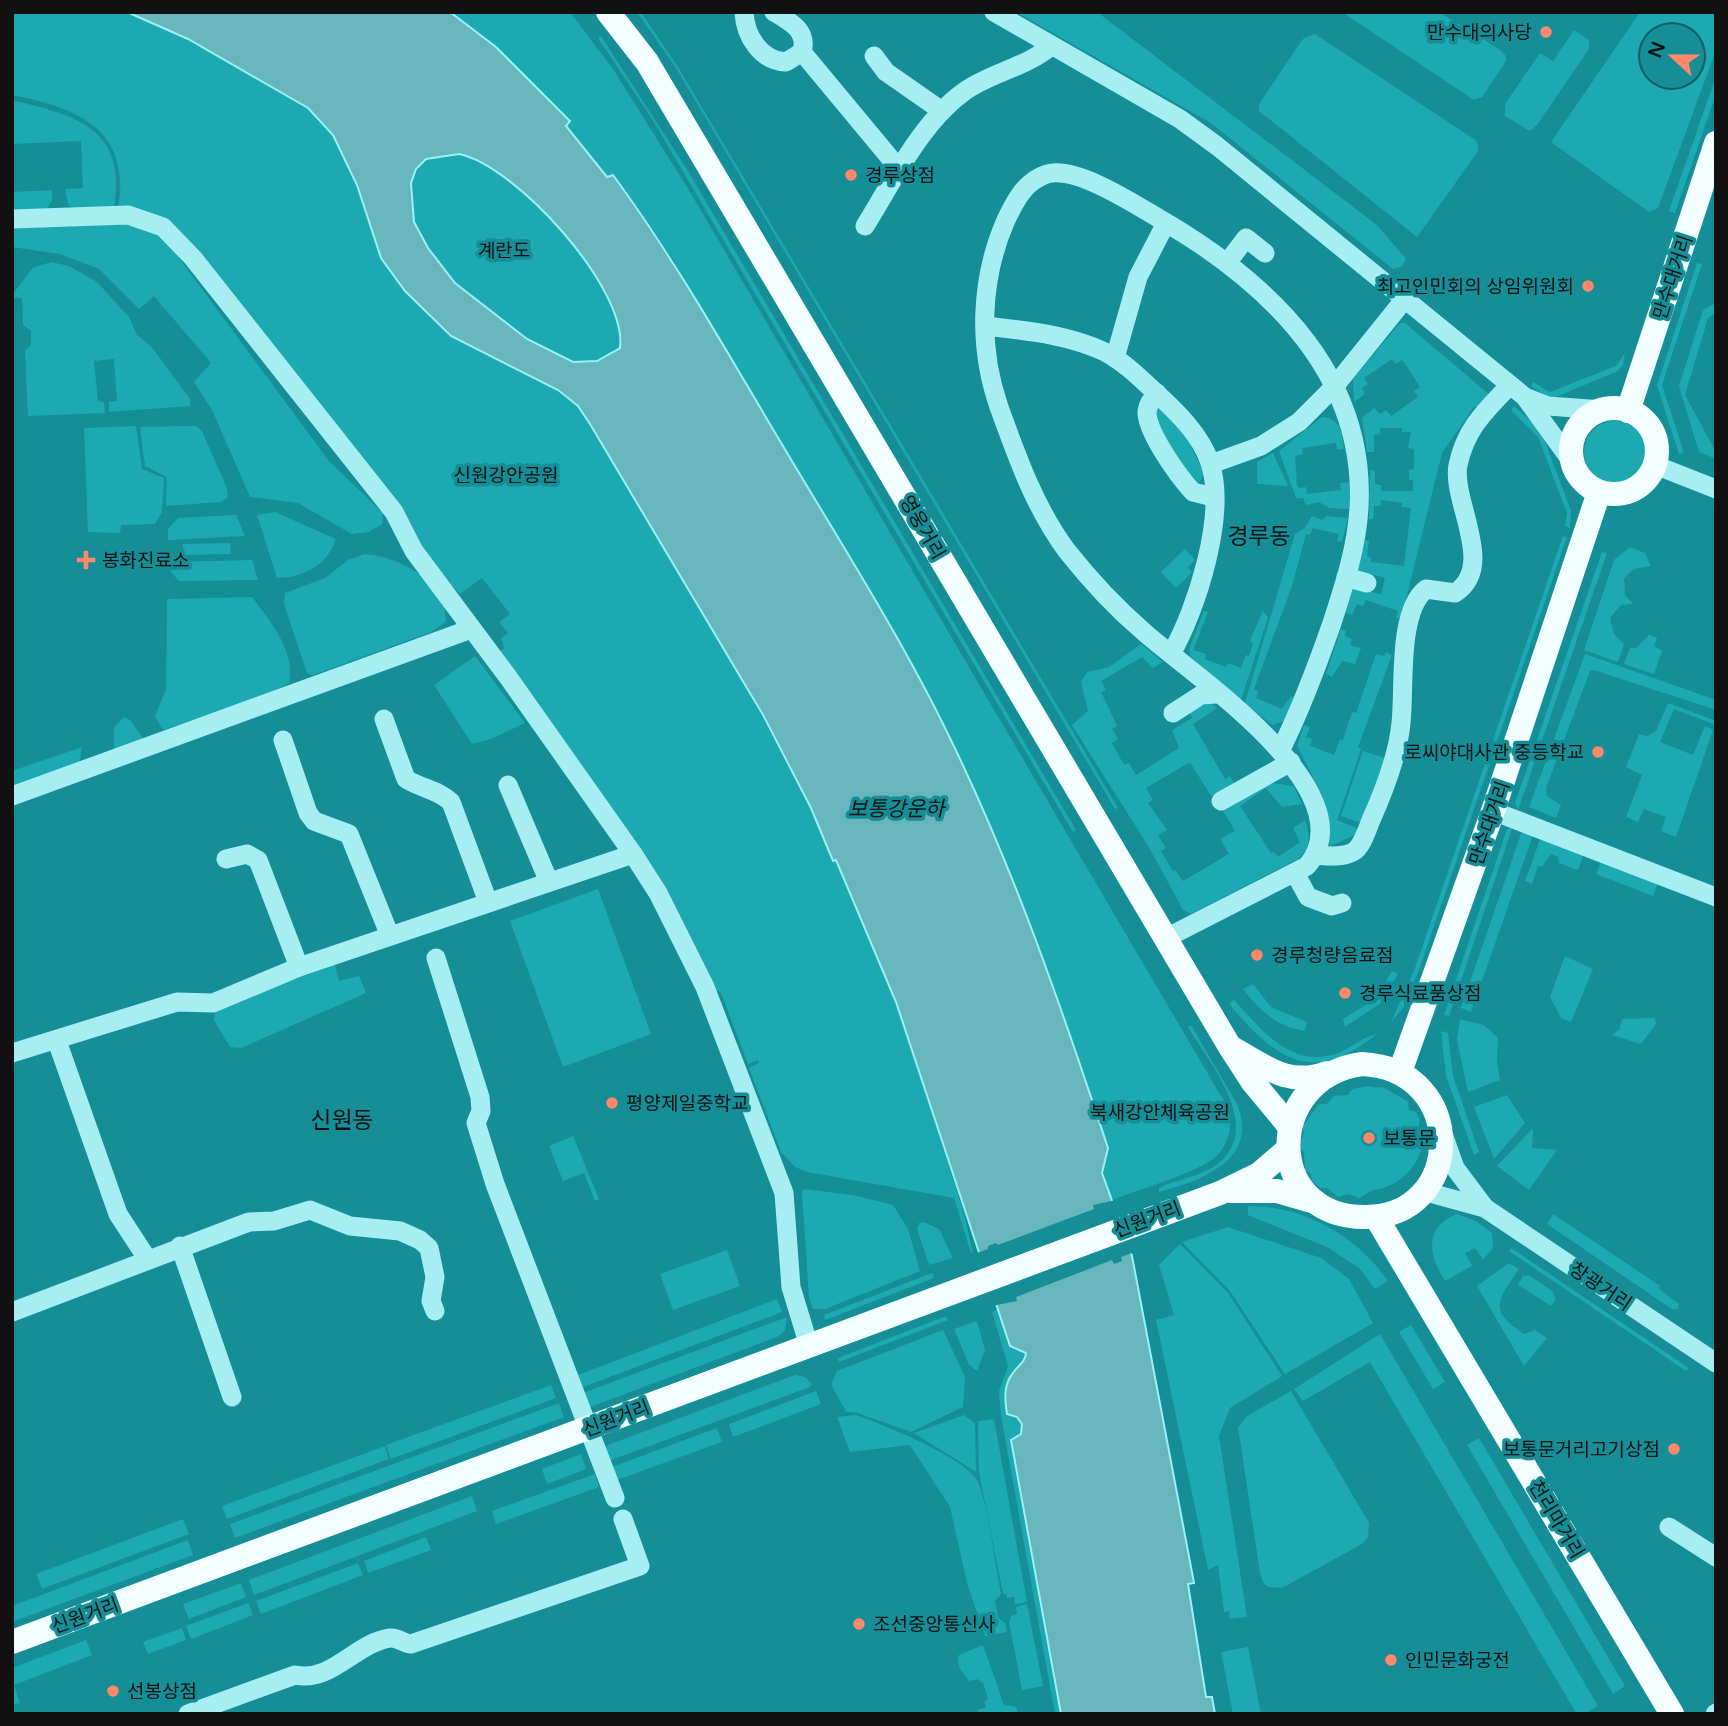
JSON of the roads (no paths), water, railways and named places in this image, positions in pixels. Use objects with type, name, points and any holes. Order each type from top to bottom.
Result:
[{"type":"main road","name":"영웅거리","points":[[608,12],[647,62],[1230,1047],[1289,1138]]},
{"type":"main road","name":"만수대거리","points":[[1628,411],[1716,143]]},
{"type":"main road","points":[[1603,410],[1628,411],[1639,416],[1653,432],[1657,443],[1655,465],[1650,476],[1633,491],[1622,494],[1599,492],[1578,475],[1573,462],[1575,435],[1591,415],[1603,410]]},
{"type":"main road","name":"만수대거리","points":[[1400,1072],[1493,811],[1599,492]]},
{"type":"main road","points":[[1230,1047],[1294,1080],[1312,1079],[1338,1069],[1376,1064],[1400,1072],[1425,1092],[1440,1122],[1440,1158],[1423,1191],[1402,1208],[1376,1217],[1349,1216],[1321,1205],[1296,1182],[1289,1138],[1302,1098],[1324,1076],[1338,1069]]},
{"type":"main road","name":"신원거리","points":[[12,1642],[1220,1193],[1259,1174],[1289,1138]]},
{"type":"main road","name":"신원거리","points":[[1220,1193],[1277,1191],[1321,1205]]},
{"type":"main road","name":"천리마거리","points":[[1376,1217],[1672,1714]]},
{"type":"street","points":[[744,12],[748,32],[765,56],[786,62],[802,52],[805,43],[800,30],[775,12]]},
{"type":"street","points":[[993,12],[1180,119],[1518,391],[1548,405],[1603,410]]},
{"type":"street","points":[[865,226],[942,111],[980,81],[1035,59],[1051,46]]},
{"type":"street","points":[[802,52],[900,170]]},
{"type":"street","points":[[874,56],[886,72],[942,111]]},
{"type":"street","points":[[1167,938],[1295,873],[1316,855],[1320,838],[1319,819],[1304,778],[1286,755],[1105,595],[1049,523],[1021,468],[988,372],[985,298],[999,237],[1014,202],[1037,178],[1057,172],[1067,173],[1126,200],[1227,263],[1293,322],[1320,357],[1353,431],[1359,478],[1356,536],[1346,577],[1286,755],[1221,801]]},
{"type":"street","points":[[12,219],[128,215],[163,228],[193,258],[394,512],[414,551],[634,854],[658,893],[705,986],[784,1194],[791,1287],[809,1346]]},
{"type":"street","points":[[1115,358],[1138,277],[1166,223]]},
{"type":"street","points":[[1227,263],[1246,238],[1265,253]]},
{"type":"street","points":[[1210,464],[1241,455],[1299,422],[1334,387],[1404,300]]},
{"type":"street","points":[[985,326],[1047,333],[1115,358],[1178,412],[1210,464],[1213,497],[1204,573],[1189,620],[1171,654]]},
{"type":"street","points":[[1518,391],[1573,462]]},
{"type":"street","points":[[1316,855],[1339,856],[1354,852],[1375,811],[1401,724],[1403,650],[1421,593],[1426,589],[1455,593],[1461,589],[1470,572],[1473,541],[1456,481],[1464,445],[1473,424],[1518,391]]},
{"type":"street","points":[[1157,393],[1149,404],[1147,415],[1160,445],[1193,492],[1213,497]]},
{"type":"street","points":[[1655,465],[1716,489]]},
{"type":"street","points":[[1346,577],[1367,583]]},
{"type":"street","points":[[12,796],[471,629]]},
{"type":"street","points":[[1173,713],[1201,695],[1216,694]]},
{"type":"street","points":[[384,719],[406,779],[418,787],[440,792],[451,802],[488,902]]},
{"type":"street","points":[[283,740],[307,813],[314,821],[349,834],[390,936]]},
{"type":"street","points":[[508,785],[549,882]]},
{"type":"street","points":[[1493,811],[1716,897]]},
{"type":"street","points":[[226,859],[247,853],[258,860],[299,967]]},
{"type":"street","points":[[12,1054],[177,1002],[213,1003],[299,967],[634,854]]},
{"type":"street","points":[[1295,873],[1308,897],[1332,906],[1342,903]]},
{"type":"street","points":[[436,958],[480,1097],[481,1111],[476,1123],[495,1184],[615,1499]]},
{"type":"street","points":[[57,1041],[118,1214],[148,1260]]},
{"type":"street","name":"창광거리","points":[[1440,1122],[1455,1168],[1485,1208],[1716,1363]]},
{"type":"street","name":"창광거리","points":[[1423,1191],[1437,1198],[1485,1208]]},
{"type":"street","points":[[12,1312],[249,1222],[274,1221],[310,1210],[350,1226],[400,1231],[420,1240],[429,1248],[435,1277],[431,1301],[435,1311]]},
{"type":"street","points":[[180,1246],[232,1397]]},
{"type":"street","points":[[188,1714],[295,1675],[306,1677],[344,1663],[351,1652],[391,1638],[411,1644],[640,1566],[623,1519]]},
{"type":"street","points":[[1668,1527],[1716,1557]]},
{"type":"water","name":"보통강운하","points":[[127,12],[450,12],[496,47],[570,121],[566,126],[607,177],[613,175],[698,303],[865,582],[928,694],[971,783],[1015,885],[1054,989],[1108,1148],[1102,1173],[1132,1256],[1194,1583],[1188,1584],[1206,1697],[1212,1697],[1215,1714],[1061,1714],[1011,1440],[1021,1434],[1022,1424],[1017,1417],[1007,1414],[1008,1382],[1023,1362],[1026,1353],[1010,1346],[896,1002],[836,860],[833,861],[811,808],[763,715],[590,424],[578,406],[558,390],[451,336],[405,291],[381,258],[357,185],[333,135],[308,108],[188,39]],"holes":[[[459,154],[482,163],[537,205],[587,264],[606,294],[618,323],[620,348],[597,361],[573,362],[527,339],[455,283],[428,248],[414,222],[411,183],[416,169],[426,159]]]},
{"type":"place","name":"만수대의사당","points":[[1546,32]]},
{"type":"place","name":"경루상점","points":[[851,175]]},
{"type":"place","name":"최고인민회의 상임위원회","points":[[1588,286]]},
{"type":"place","name":"봉화진료소","points":[[86,560]]},
{"type":"place","name":"로씨야대사관 중등학교","points":[[1598,752]]},
{"type":"place","name":"경루청량음료점","points":[[1257,955]]},
{"type":"place","name":"경루식료품상점","points":[[1345,993]]},
{"type":"place","name":"평양제일중학교","points":[[612,1103]]},
{"type":"place","name":"보통문","points":[[1369,1138]]},
{"type":"place","name":"보통문거리고기상점","points":[[1674,1449]]},
{"type":"place","name":"조선중앙통신사","points":[[859,1624]]},
{"type":"place","name":"인민문화궁전","points":[[1391,1660]]},
{"type":"place","name":"선봉상점","points":[[113,1691]]},
{"type":"district","name":"경루동","points":[[1259,536]]},
{"type":"district","name":"신원동","points":[[342,1120]]},
{"type":"park label","name":"계란도","points":[[504,250]]},
{"type":"park label","name":"신원강안공원","points":[[506,475]]},
{"type":"park label","name":"북새강안체육공원","points":[[1160,1112]]}]
